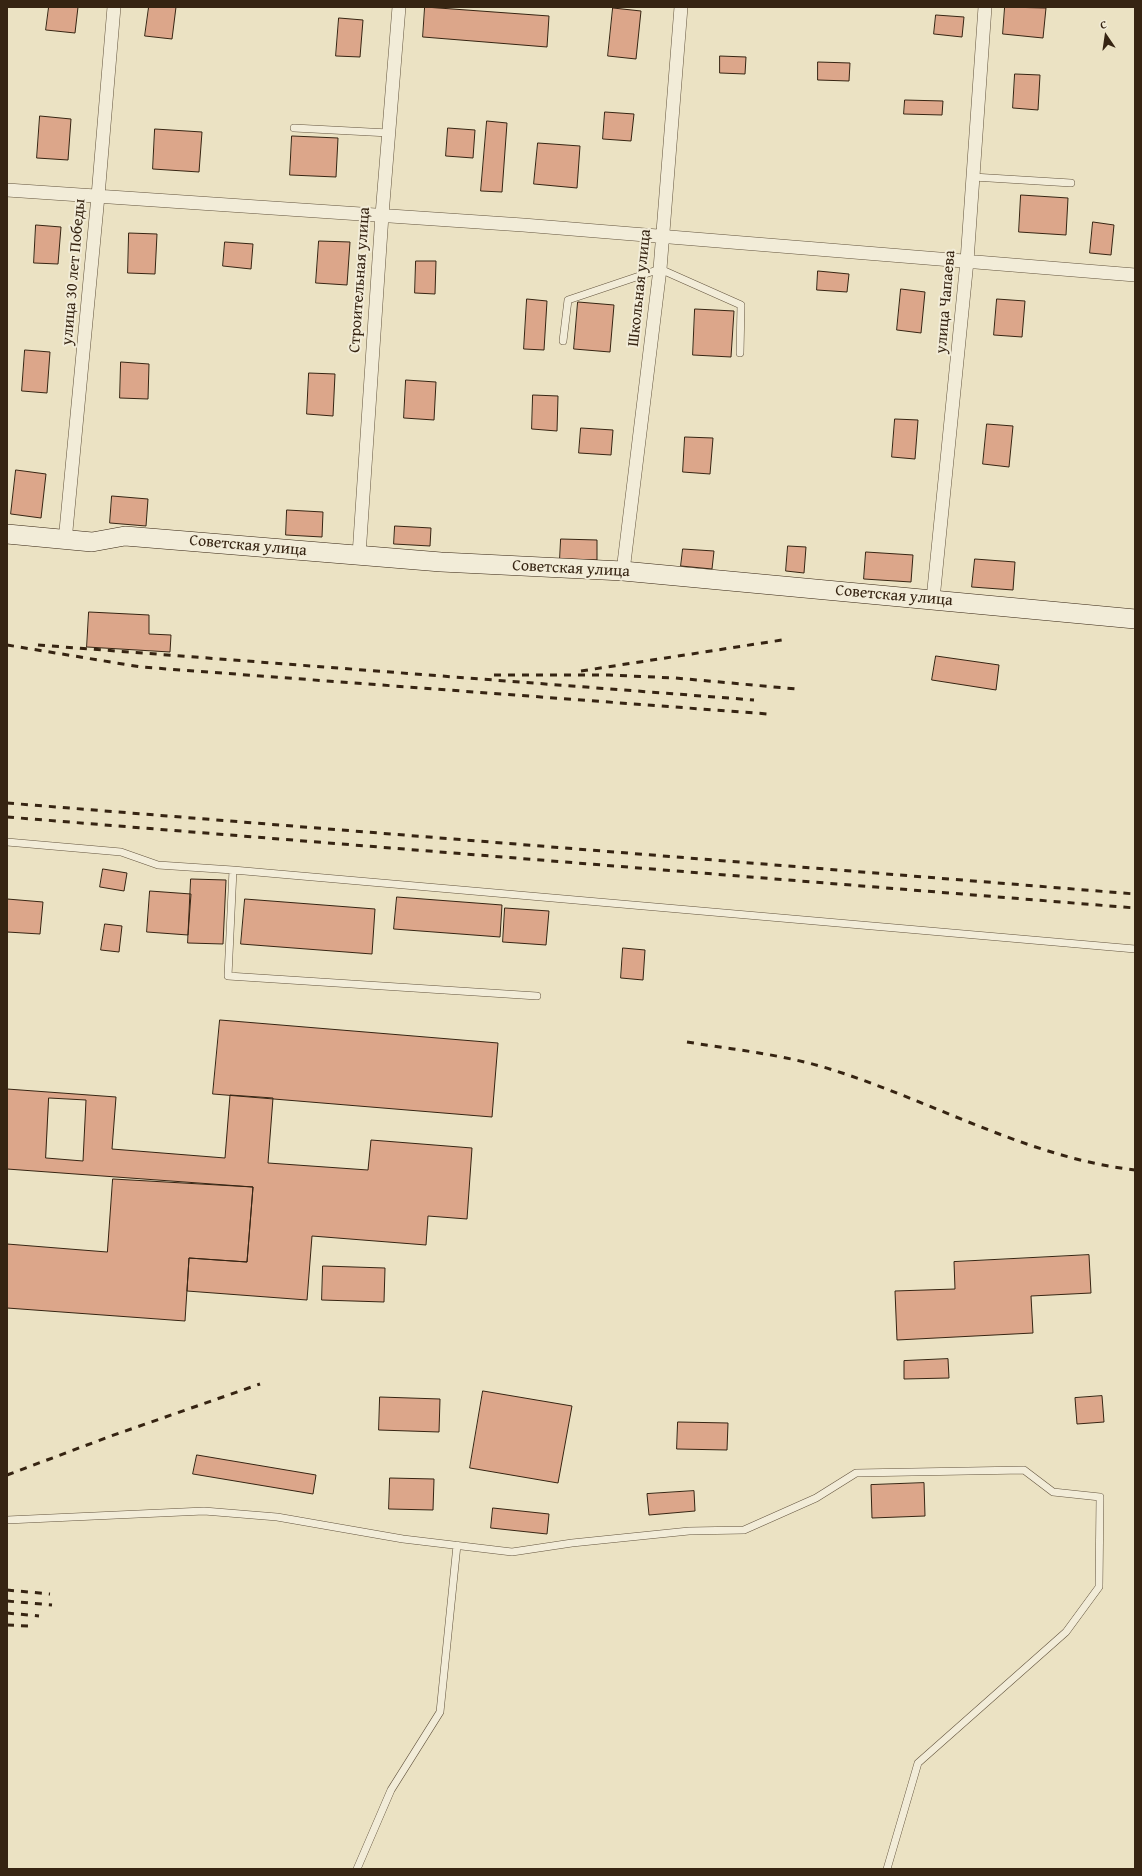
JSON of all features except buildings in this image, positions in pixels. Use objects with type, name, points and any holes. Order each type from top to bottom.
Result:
[{"type":"street","name":"улица 30 лет Победы","points":[[65,541],[98,196],[114,7]]},
{"type":"street","name":"Строительная улица","points":[[359,555],[382,215],[399,7]]},
{"type":"street","name":"Школьная улица","points":[[623,571],[660,269],[681,7]]},
{"type":"street","name":"улица Чапаева","points":[[933,599],[967,261],[985,7]]},
{"type":"street","points":[[7,190],[382,215],[663,236],[1135,275]]},
{"type":"street","name":"Советская улица","points":[[7,534],[65,541],[92,542],[125,536],[449,562],[623,571],[1135,619]]},
{"type":"lane","points":[[294,128],[389,133]]},
{"type":"lane","points":[[973,177],[1071,183]]},
{"type":"lane","points":[[563,341],[568,300],[660,269],[742,305],[740,353]]},
{"type":"lane","points":[[7,842],[121,852],[158,864],[1135,949]]},
{"type":"lane","points":[[233,870],[228,976],[537,996]]},
{"type":"lane","points":[[7,1520],[204,1511],[277,1517],[403,1539],[512,1552],[572,1543],[689,1531],[744,1530],[816,1498],[856,1473],[1024,1470],[1053,1492],[1100,1497],[1099,1587],[1066,1632],[918,1763],[886,1869]]},
{"type":"lane","points":[[357,1869],[390,1790],[440,1712],[457,1545]]},
{"type":"railway","points":[[581,671],[782,640]]},
{"type":"railway","points":[[7,645],[141,667],[768,714]]},
{"type":"railway","points":[[38,645],[754,700]]},
{"type":"railway","points":[[494,675],[609,675],[675,678],[797,689]]},
{"type":"railway","points":[[7,803],[1135,894]]},
{"type":"railway","points":[[7,817],[1135,908]]},
{"type":"railway","points":[[687,1042],[818,1065],[910,1098],[1021,1142],[1096,1164],[1135,1170]]},
{"type":"railway","points":[[7,1475],[111,1436],[260,1384]]},
{"type":"railway","points":[[7,1590],[50,1594]]},
{"type":"railway","points":[[7,1601],[52,1605]]},
{"type":"railway","points":[[7,1613],[39,1616]]},
{"type":"railway","points":[[7,1625],[28,1626]]}]
